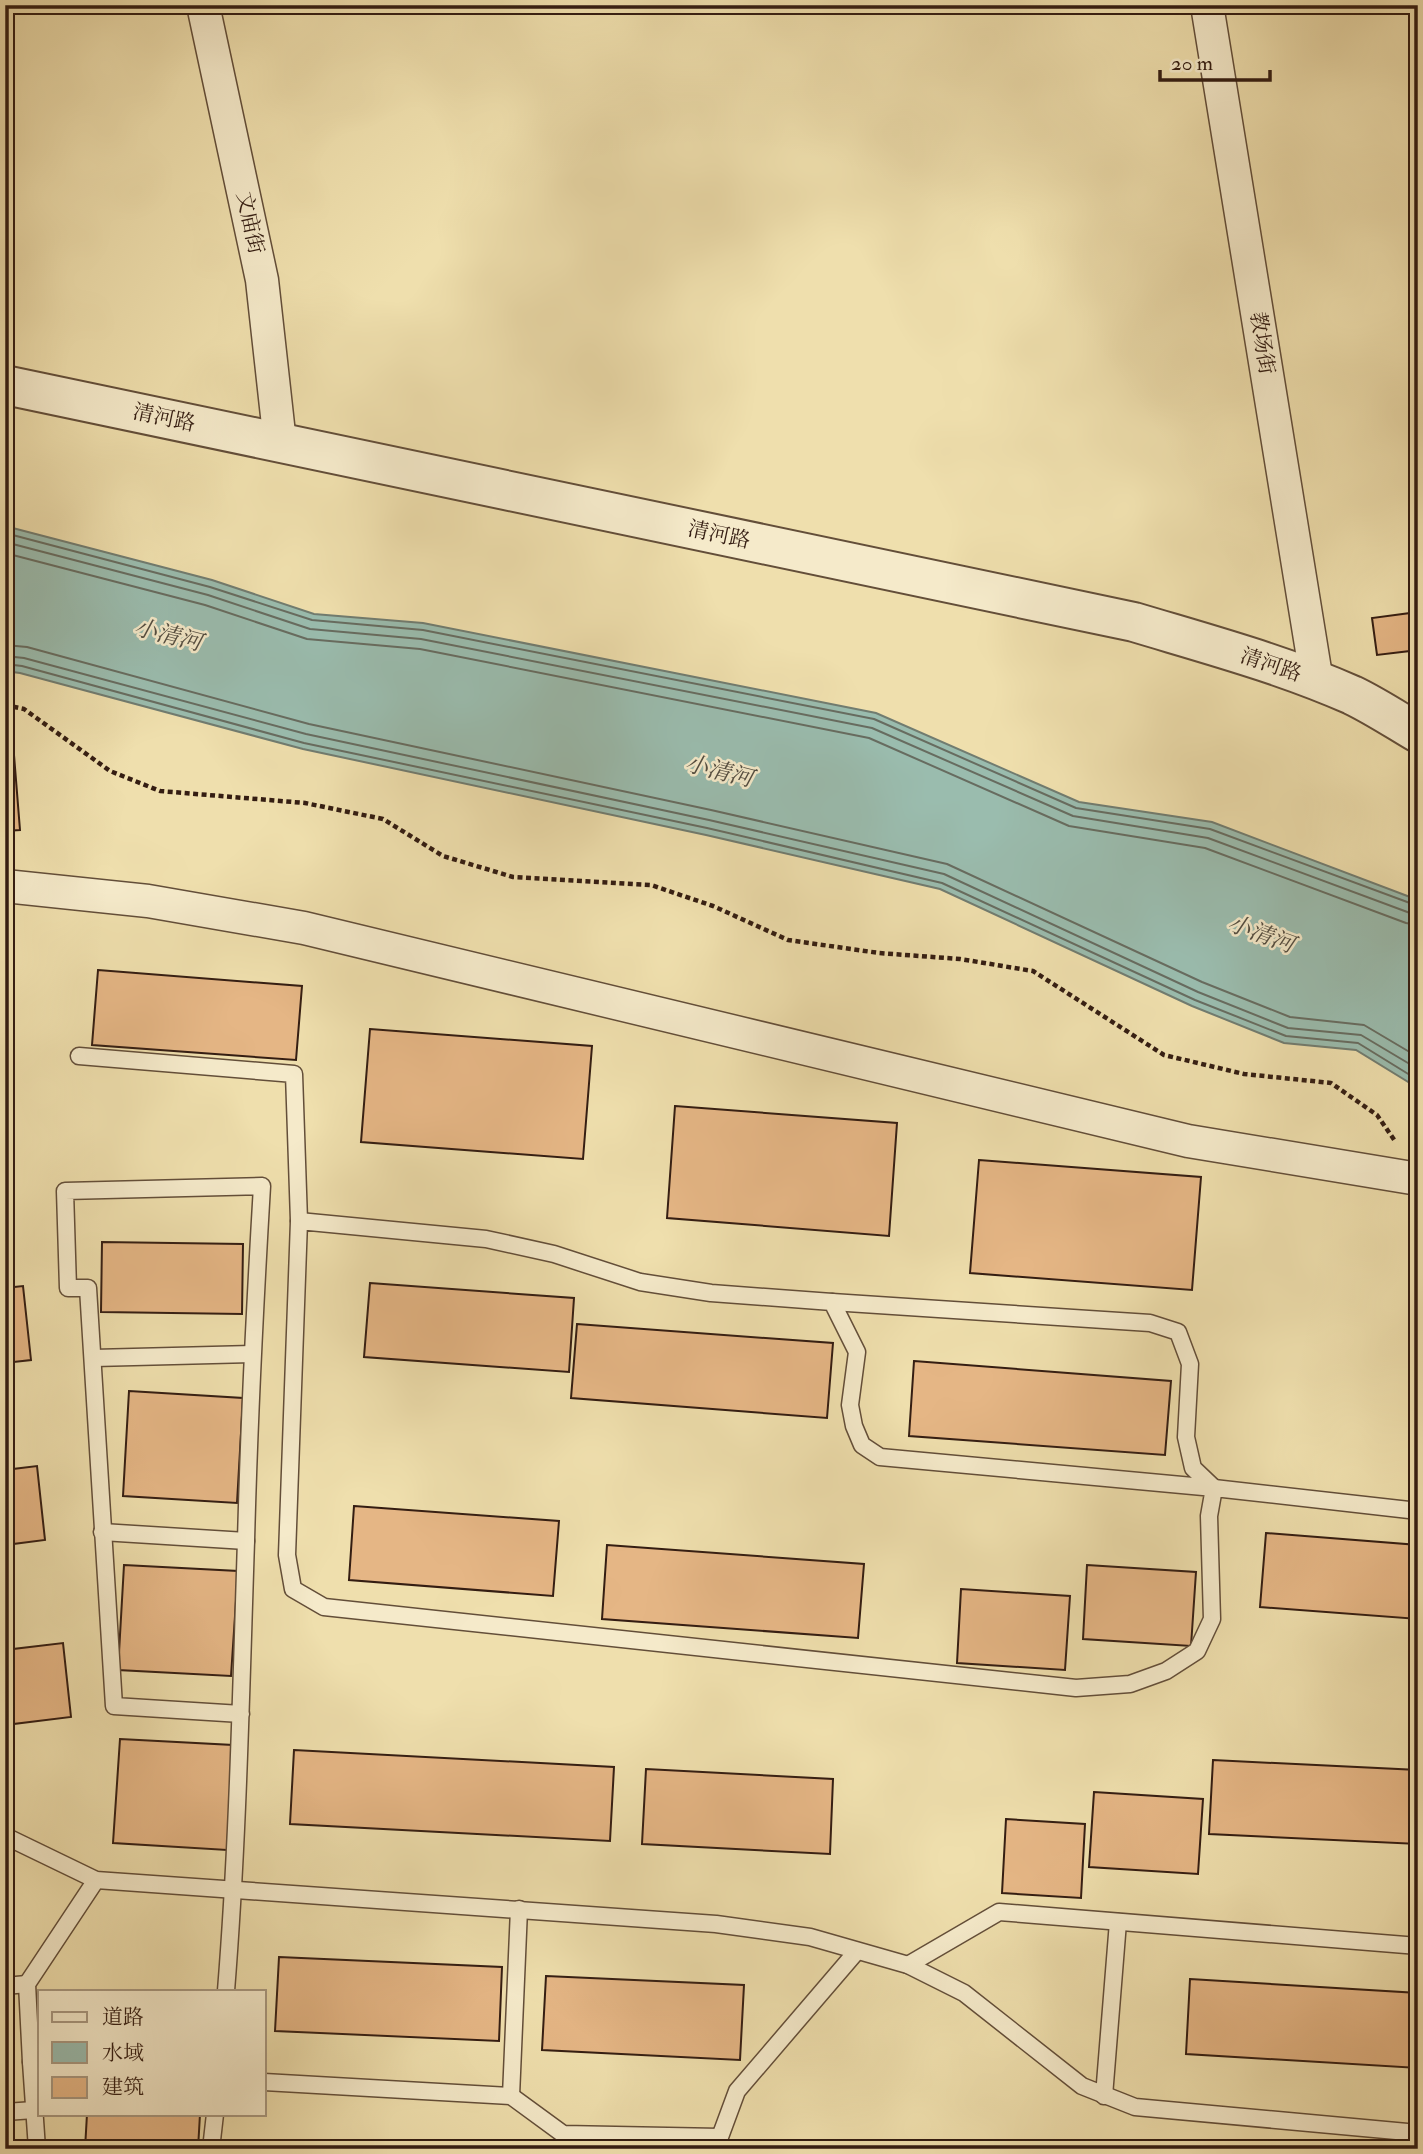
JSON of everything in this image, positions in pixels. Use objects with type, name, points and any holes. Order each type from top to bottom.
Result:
[{"type":"street","name":"文庙街","points":[[203,5],[262,280],[281,443]]},
{"type":"street","name":"教场街","points":[[1207,5],[1317,682]]},
{"type":"street","name":"清河路","points":[[5,385],[1134,622],[1265,662],[1354,696],[1418,733]]},
{"type":"street","points":[[5,886],[148,901],[304,928],[1188,1141],[1418,1178]]},
{"type":"lane","points":[[79,1056],[294,1074],[299,1221],[287,1555],[293,1589],[324,1607],[1076,1688],[1130,1684],[1166,1671],[1197,1651],[1212,1619],[1209,1516],[1214,1488]]},
{"type":"lane","points":[[226,1990],[234,1892],[241,1714],[253,1354],[262,1186],[65,1191],[68,1288],[88,1288],[114,1706],[241,1714]]},
{"type":"lane","points":[[299,1221],[486,1239],[554,1254],[640,1282],[711,1293],[1150,1323],[1178,1332],[1190,1364],[1186,1437],[1188,1447],[1193,1468],[1214,1488]]},
{"type":"lane","points":[[832,1302],[857,1352],[850,1405],[854,1426],[862,1445],[880,1457],[1214,1488],[1418,1511]]},
{"type":"lane","points":[[94,1358],[253,1354]]},
{"type":"lane","points":[[102,1532],[246,1541]]},
{"type":"lane","points":[[5,1836],[96,1881],[716,1924],[810,1937],[908,1965],[964,1993],[1082,2086],[1135,2108],[1418,2133]]},
{"type":"lane","points":[[37,2149],[34,2110],[36,2062],[27,1984],[96,1881]]},
{"type":"lane","points":[[511,2096],[519,1909]]},
{"type":"lane","points":[[908,1965],[999,1912],[1418,1946]]},
{"type":"lane","points":[[1104,2096],[1118,1922]]},
{"type":"lane","points":[[266,2082],[511,2096],[562,2134],[720,2137],[737,2091],[857,1951]]},
{"type":"lane","points":[[5,1986],[27,1984]]},
{"type":"lane","points":[[5,2112],[34,2110]]},
{"type":"lane","points":[[211,2149],[215,2116]]},
{"type":"path","points":[[5,705],[24,709],[110,771],[160,791],[305,803],[383,819],[443,856],[513,877],[651,885],[713,906],[788,940],[879,953],[960,959],[1033,971],[1164,1055],[1244,1074],[1331,1083],[1377,1115],[1398,1144]]},
{"type":"water","name":"小清河","points":[[5,526],[212,580],[314,614],[423,623],[876,713],[1079,802],[1212,822],[1418,900],[1418,1088],[1356,1050],[1284,1043],[1192,1006],[940,889],[706,835],[303,749],[5,671]]},
{"type":"building","points":[[1418,612],[1418,650],[1377,655],[1372,618]]},
{"type":"building","points":[[14,755],[20,830],[5,831],[5,756]]},
{"type":"building","points":[[98,970],[302,986],[296,1060],[92,1045]]},
{"type":"building","points":[[370,1029],[592,1046],[583,1159],[361,1142]]},
{"type":"building","points":[[675,1106],[897,1123],[889,1236],[667,1218]]},
{"type":"building","points":[[979,1160],[1201,1177],[1192,1290],[970,1273]]},
{"type":"building","points":[[102,1242],[243,1244],[242,1314],[101,1312]]},
{"type":"building","points":[[370,1283],[574,1298],[569,1372],[364,1357]]},
{"type":"building","points":[[23,1286],[31,1360],[5,1363],[5,1288]]},
{"type":"building","points":[[577,1324],[833,1343],[827,1418],[571,1398]]},
{"type":"building","points":[[914,1361],[1171,1381],[1165,1455],[909,1436]]},
{"type":"building","points":[[129,1391],[243,1398],[237,1503],[123,1496]]},
{"type":"building","points":[[37,1466],[45,1540],[5,1545],[5,1470]]},
{"type":"building","points":[[354,1506],[559,1521],[553,1596],[349,1580]]},
{"type":"building","points":[[1266,1533],[1418,1545],[1418,1619],[1260,1607]]},
{"type":"building","points":[[607,1545],[864,1564],[858,1638],[602,1619]]},
{"type":"building","points":[[124,1565],[238,1571],[231,1676],[118,1670]]},
{"type":"building","points":[[1087,1565],[1196,1572],[1191,1646],[1083,1639]]},
{"type":"building","points":[[961,1589],[1070,1596],[1065,1670],[957,1663]]},
{"type":"building","points":[[63,1643],[71,1717],[5,1725],[5,1650]]},
{"type":"building","points":[[120,1739],[233,1745],[227,1850],[113,1843]]},
{"type":"building","points":[[294,1750],[614,1767],[610,1841],[290,1824]]},
{"type":"building","points":[[1213,1760],[1418,1770],[1418,1844],[1209,1834]]},
{"type":"building","points":[[646,1769],[833,1779],[830,1854],[642,1844]]},
{"type":"building","points":[[1094,1792],[1203,1799],[1198,1874],[1089,1867]]},
{"type":"building","points":[[1006,1819],[1085,1824],[1081,1898],[1002,1893]]},
{"type":"building","points":[[279,1957],[502,1967],[499,2041],[275,2031]]},
{"type":"building","points":[[546,1976],[744,1985],[740,2060],[542,2050]]},
{"type":"building","points":[[1190,1979],[1418,1993],[1418,2068],[1186,2054]]},
{"type":"building","points":[[87,2116],[200,2116],[198,2149],[85,2149]]}]
